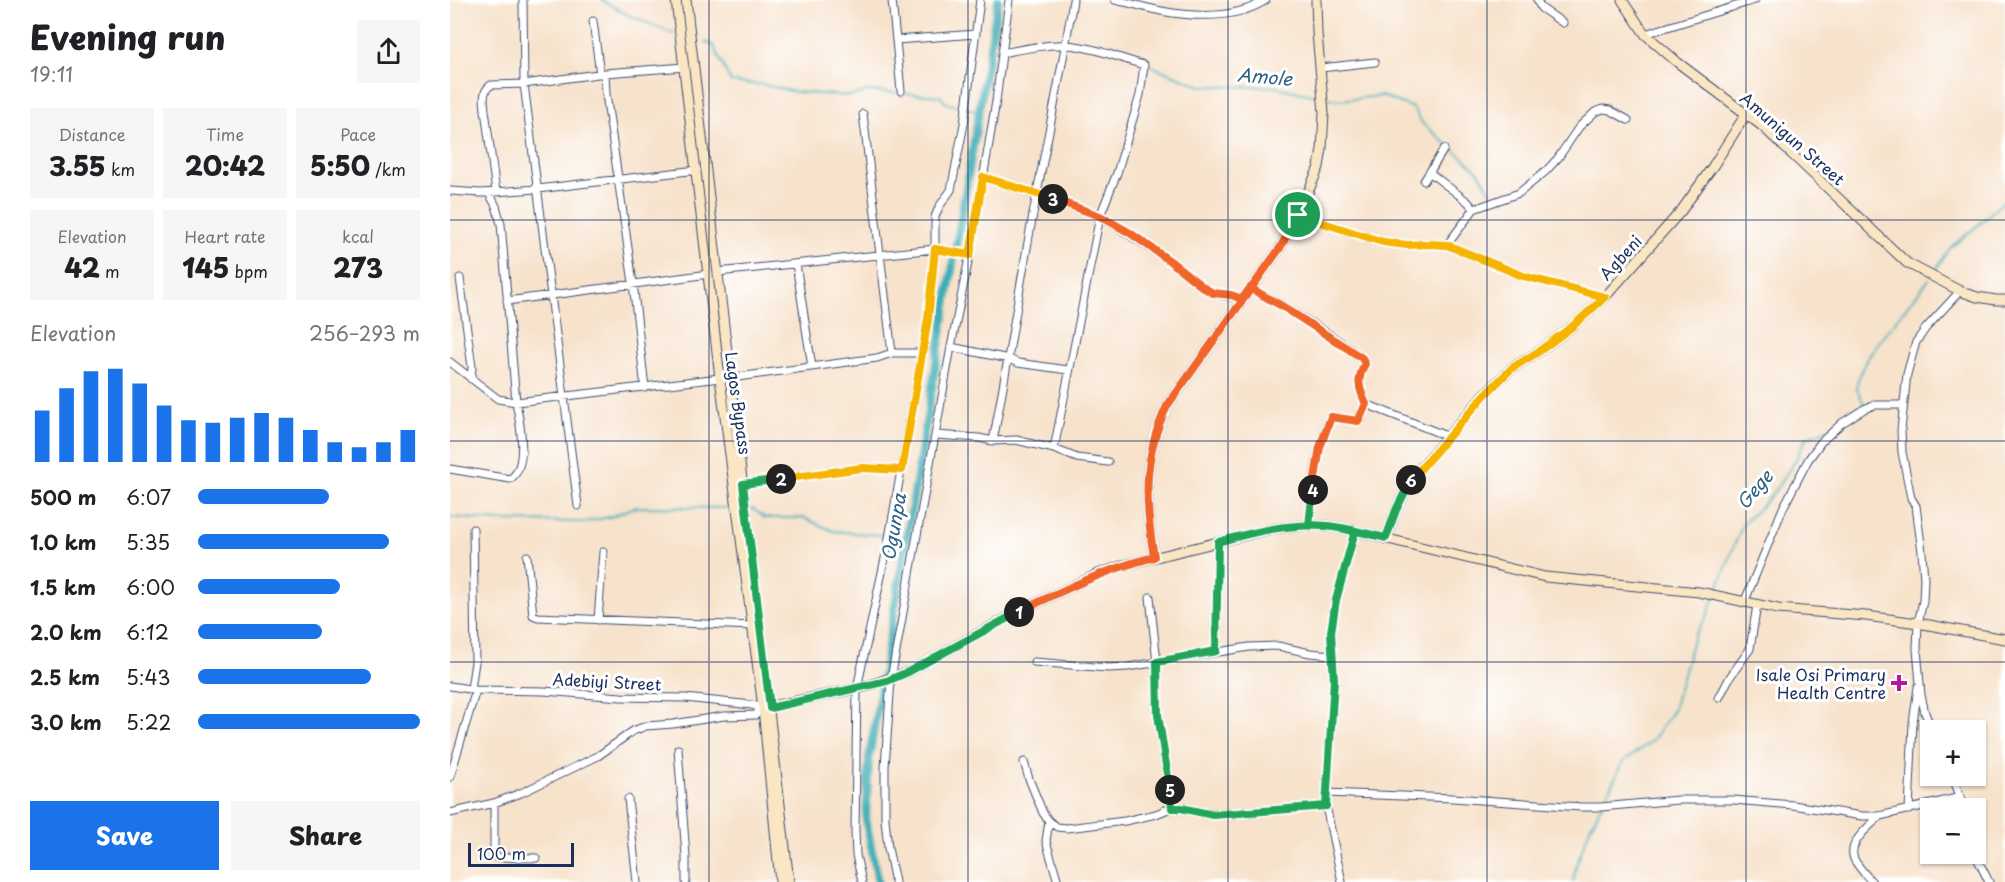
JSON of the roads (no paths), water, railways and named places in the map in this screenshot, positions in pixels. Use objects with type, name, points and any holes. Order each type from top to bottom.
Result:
[{"type":"street","points":[[523,0],[524,84],[578,506]]},
{"type":"street","name":"Lagos Bypass","points":[[676,0],[697,170],[730,378],[743,484],[780,882]]},
{"type":"street","name":"Lagos Bypass","points":[[686,0],[713,273],[720,378],[789,882]]},
{"type":"street","points":[[892,0],[901,91]]},
{"type":"street","points":[[862,882],[856,855],[855,831],[860,687],[902,470],[922,352],[938,250],[935,217],[951,190],[964,124],[980,0]]},
{"type":"street","points":[[895,882],[885,819],[889,680],[983,177],[1009,0]]},
{"type":"street","points":[[993,441],[1073,0]]},
{"type":"street","points":[[1116,0],[1160,11],[1210,15],[1255,7],[1266,0]]},
{"type":"street","points":[[1154,557],[1149,523],[1147,479],[1158,424],[1167,406],[1280,248],[1298,215],[1319,167],[1322,149],[1323,98],[1316,0]]},
{"type":"street","points":[[1537,0],[1541,8],[1563,23]]},
{"type":"street","name":"Amunigun Street","points":[[1622,0],[1645,34],[1677,62],[1762,126],[1907,263],[1960,291],[2005,300]]},
{"type":"street","points":[[1645,34],[1755,0]]},
{"type":"street","points":[[593,21],[619,179],[645,388]]},
{"type":"street","points":[[896,40],[976,34]]},
{"type":"street","points":[[1002,53],[1033,47],[1066,45],[1102,52],[1144,65],[1140,95],[1117,173],[1100,216],[1054,449]]},
{"type":"street","points":[[1321,68],[1375,62]]},
{"type":"street","points":[[450,469],[510,480],[520,468],[522,458],[501,224],[493,192],[485,91],[491,86],[685,67]]},
{"type":"street","points":[[1447,245],[1474,209],[1519,193],[1545,171],[1558,158],[1579,127],[1595,112],[1603,109],[1610,110],[1628,120]]},
{"type":"street","points":[[863,114],[892,353]]},
{"type":"street","name":"Agbeni","points":[[1386,538],[1396,510],[1412,478],[1484,396],[1512,368],[1573,326],[1605,297],[1681,211],[1746,114]]},
{"type":"street","points":[[1424,182],[1444,149]]},
{"type":"street","points":[[450,191],[493,192],[538,189],[697,170]]},
{"type":"street","points":[[1429,172],[1474,209]]},
{"type":"street","points":[[983,177],[1100,216],[1170,261],[1204,288],[1213,293],[1242,299]]},
{"type":"street","points":[[1298,215],[1383,242],[1407,245],[1447,245],[1523,276],[1605,297]]},
{"type":"street","points":[[507,302],[633,283],[879,254],[938,250],[968,255]]},
{"type":"street","points":[[796,264],[812,367]]},
{"type":"street","points":[[460,278],[472,367],[471,379]]},
{"type":"street","points":[[1250,288],[1303,319],[1362,358],[1365,364],[1359,389],[1366,404],[1449,437]]},
{"type":"street","points":[[1928,720],[1919,678],[1917,650],[1924,579],[1916,506],[1911,498],[1902,452],[1902,405],[1908,366],[1916,342],[1960,291]]},
{"type":"street","points":[[951,347],[1009,359],[1018,363],[1068,370]]},
{"type":"street","points":[[730,378],[877,358],[892,353],[922,352]]},
{"type":"street","points":[[450,362],[498,399],[516,402],[720,378]]},
{"type":"street","points":[[1309,525],[1317,458],[1327,425],[1331,417],[1358,421],[1366,404]]},
{"type":"street","points":[[1744,603],[1783,508],[1808,460],[1821,442],[1842,423],[1864,409],[1874,405],[1902,405]]},
{"type":"street","points":[[936,435],[993,441],[1016,440],[1054,449],[1077,458],[1108,462]]},
{"type":"street","points":[[743,484],[862,468],[902,470]]},
{"type":"street","points":[[450,813],[494,803],[521,793],[598,756],[633,731],[646,726],[724,716],[756,715],[764,708],[889,680],[1014,614],[1124,565],[1271,529],[1309,525],[1328,526],[1545,577],[1700,592],[1778,609],[1866,616],[2005,639]]},
{"type":"street","points":[[450,777],[474,690],[474,529]]},
{"type":"street","points":[[1342,882],[1326,806],[1334,680],[1331,632],[1336,600],[1355,531]]},
{"type":"street","points":[[1216,651],[1218,542]]},
{"type":"street","points":[[598,620],[603,552]]},
{"type":"street","points":[[527,556],[533,615],[753,626]]},
{"type":"street","points":[[1150,597],[1157,662],[1158,715],[1172,808]]},
{"type":"street","points":[[1719,698],[1730,677],[1750,649],[1756,605]]},
{"type":"street","points":[[1034,662],[1108,668],[1216,651],[1278,646],[1332,655]]},
{"type":"street","points":[[1909,810],[1913,723],[1919,678]]},
{"type":"street","name":"Adebiyi Street","points":[[450,686],[474,690],[686,698],[764,708]]},
{"type":"street","points":[[678,749],[686,882]]},
{"type":"street","points":[[1024,762],[1036,797],[1049,821],[1057,827],[1067,828],[1135,819],[1172,808],[1213,815],[1326,806]]},
{"type":"street","points":[[1326,793],[1453,798],[1581,807],[1678,800],[1733,800],[1793,805],[1862,816],[1880,816],[1961,797],[1956,786]]},
{"type":"street","points":[[628,799],[637,882]]},
{"type":"street","points":[[494,803],[495,857],[536,858]]},
{"type":"street","points":[[1872,882],[1854,859],[1853,852],[1857,838],[1880,816]]},
{"type":"street","points":[[1049,821],[1046,841],[1058,882]]},
{"type":"street","points":[[1980,864],[1989,882]]},
{"type":"waterway","points":[[602,0],[626,14],[674,34]]},
{"type":"waterway","name":"Ogunpa","points":[[878,882],[866,820],[869,758],[998,0]]},
{"type":"waterway","points":[[705,42],[713,45],[731,82],[765,85],[795,92],[851,96],[868,91],[940,96],[946,103],[980,112]]},
{"type":"waterway","name":"Amole","points":[[1005,45],[1033,44]]},
{"type":"waterway","name":"Amole","points":[[1146,64],[1202,86],[1275,87],[1321,97]]},
{"type":"waterway","name":"Amole","points":[[1327,98],[1340,100],[1382,96],[1413,108],[1423,124],[1479,172],[1490,191]]},
{"type":"waterway","name":"Gege","points":[[1932,275],[1951,247],[2005,200]]},
{"type":"waterway","name":"Gege","points":[[1854,412],[1864,404],[1857,387],[1859,375],[1866,362],[1875,347],[1929,279]]},
{"type":"waterway","name":"Gege","points":[[1716,593],[1743,523],[1763,505],[1776,489],[1795,461],[1806,438],[1835,426]]},
{"type":"waterway","points":[[450,517],[499,521],[585,522],[610,517],[635,507],[733,508]]},
{"type":"waterway","points":[[747,509],[753,509],[765,518],[804,518],[833,531],[906,539]]},
{"type":"waterway","name":"Gege","points":[[1573,882],[1576,866],[1590,828],[1623,762],[1653,740],[1673,710],[1694,636],[1707,616],[1714,598]]},
{"type":"place","name":"Isale Osi Primary Health Centre","points":[[1899,683]]}]
